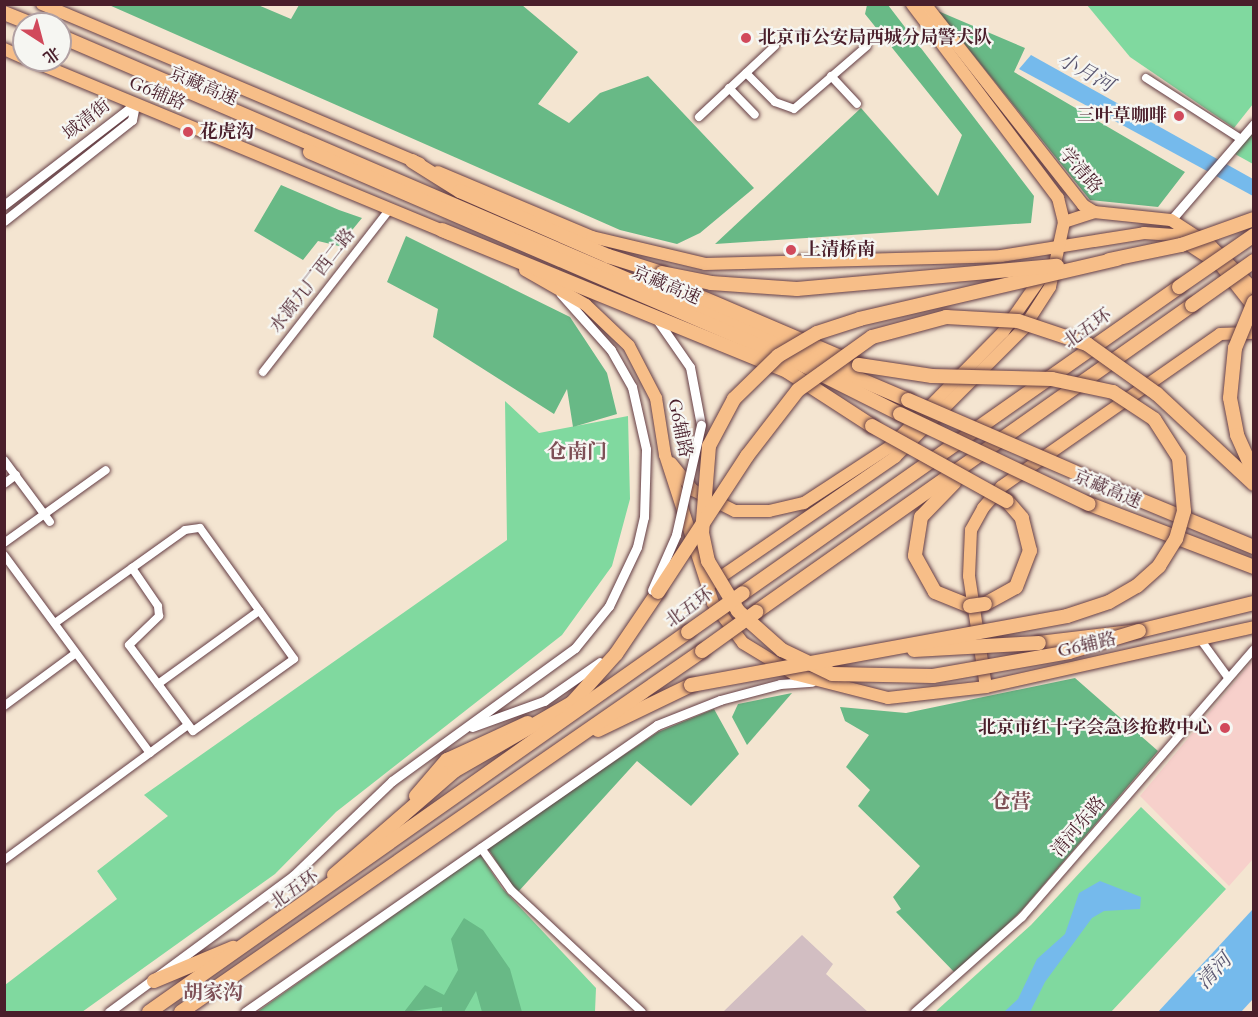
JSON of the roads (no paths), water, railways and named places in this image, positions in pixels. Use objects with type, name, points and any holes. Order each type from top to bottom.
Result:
[{"type":"highway","name":"京藏高速","points":[[72,41],[1104,485],[1254,547]]},
{"type":"highway","name":"京藏高速","points":[[72,50],[797,362],[1089,504],[1254,567]]},
{"type":"highway","points":[[412,161],[460,192],[860,365],[932,376],[1052,379],[1113,392],[1154,419],[1179,458],[1184,485],[1176,539],[1159,566],[1109,602],[1067,616],[691,685],[538,762]]},
{"type":"highway","points":[[1254,219],[1181,245],[860,319],[818,333],[778,356],[734,399],[709,446],[702,533],[708,561],[738,611],[782,650],[832,674],[933,676],[1069,652],[1138,631],[1254,603]]},
{"type":"highway","points":[[442,230],[787,371],[872,426],[1007,501],[1027,531],[1028,558],[1016,587],[985,604],[970,606],[946,601],[921,575],[914,545],[921,517],[952,484],[1052,406]]},
{"type":"highway","name":"北五环","points":[[149,1012],[262,935],[743,592],[1254,235]]},
{"type":"highway","points":[[608,256],[662,273],[722,285],[797,289],[1117,259]]},
{"type":"highway","name":"北五环","points":[[181,1012],[538,762],[702,651],[1052,406],[1254,261]]},
{"type":"highway","points":[[1254,302],[1235,348],[1230,399],[1237,435],[1254,473]]},
{"type":"highway","points":[[154,981],[262,935],[404,813],[447,760],[545,715],[593,683],[747,456],[798,390],[872,337],[946,317],[1018,321],[1087,344],[1157,394],[1254,484]]},
{"type":"highway","points":[[870,652],[1039,643],[1138,631]]},
{"type":"main road","name":"G6辅路","points":[[42,4],[592,237],[705,264],[890,263],[1001,256],[1060,246],[1174,235],[1221,266],[1254,308]]},
{"type":"main road","name":"学清路","points":[[912,4],[1058,198],[1064,222],[1060,246]]},
{"type":"main road","name":"学清路","points":[[925,4],[1076,198],[1094,212],[1171,220],[1211,246],[1254,289]]},
{"type":"main road","name":"G6辅路","points":[[59,72],[442,230],[551,283],[586,305],[629,346],[656,398],[665,455],[706,587],[722,621],[742,643],[812,682],[888,698],[986,687],[1254,627]]},
{"type":"main road","points":[[1064,222],[1094,212]]},
{"type":"main road","points":[[665,455],[693,490],[723,507],[769,512],[804,503],[891,446],[1003,332],[1060,246]]},
{"type":"main road","points":[[706,587],[895,457],[1038,311],[1060,246]]},
{"type":"main road","points":[[986,687],[969,576],[971,531],[983,508],[1001,487],[1220,334],[1254,333]]},
{"type":"street","points":[[699,117],[775,46]]},
{"type":"street","points":[[746,73],[775,102],[794,109],[867,46]]},
{"type":"street","points":[[831,76],[857,104]]},
{"type":"street","points":[[1146,78],[1241,139]]},
{"type":"street","points":[[729,88],[755,116]]},
{"type":"street","name":"域清街","points":[[4,205],[135,104]]},
{"type":"street","name":"域清街","points":[[4,221],[132,120],[135,104]]},
{"type":"street","points":[[1171,220],[1203,180],[1254,124]]},
{"type":"street","name":"水源九厂西二路","points":[[263,372],[389,210]]},
{"type":"street","points":[[109,1012],[154,981],[292,876],[392,781],[575,648],[609,606],[638,547],[644,517],[646,449],[632,387],[611,350],[551,283]]},
{"type":"street","points":[[460,732],[544,701],[593,670],[655,591],[676,535],[701,425],[690,367],[652,315]]},
{"type":"street","points":[[4,460],[50,522]]},
{"type":"street","points":[[4,543],[106,470]]},
{"type":"street","points":[[4,484],[16,475]]},
{"type":"street","points":[[55,623],[185,530],[200,528],[294,659],[193,731],[129,645],[159,616],[132,568]]},
{"type":"street","points":[[4,555],[150,753]]},
{"type":"street","points":[[158,684],[259,611]]},
{"type":"street","points":[[1200,639],[1227,676]]},
{"type":"street","name":"清河东路","points":[[915,1012],[1022,917],[1227,676],[1254,649]]},
{"type":"street","points":[[4,706],[76,653]]},
{"type":"street","points":[[245,1012],[657,725],[720,700],[812,682]]},
{"type":"street","points":[[4,860],[188,725]]},
{"type":"street","points":[[481,848],[511,890],[642,1012]]},
{"type":"water","points":[[1031,55],[1253,179],[1253,196],[1019,69]]},
{"type":"water","points":[[1100,881],[1141,897],[1140,909],[1104,911],[1092,918],[1045,982],[1030,1012],[1004,1012],[1018,999],[1037,959],[1065,934],[1079,893]]},
{"type":"water","name":"清河","points":[[1253,909],[1253,999],[1241,1012],[1158,1012]]},
{"type":"place","name":"北京市公安局西城分局警犬队","points":[[746,38]]},
{"type":"place","name":"三叶草咖啡","points":[[1179,116]]},
{"type":"place","name":"花虎沟","points":[[188,132]]},
{"type":"place","name":"上清桥南","points":[[791,250]]},
{"type":"place","name":"北京市红十字会急诊抢救中心","points":[[1225,728]]},
{"type":"district","name":"仓南门","points":[[577,451]]},
{"type":"district","name":"仓营","points":[[1011,801]]},
{"type":"district","name":"胡家沟","points":[[213,992]]},
{"type":"water label","name":"小月河","points":[[1086,72]]}]
